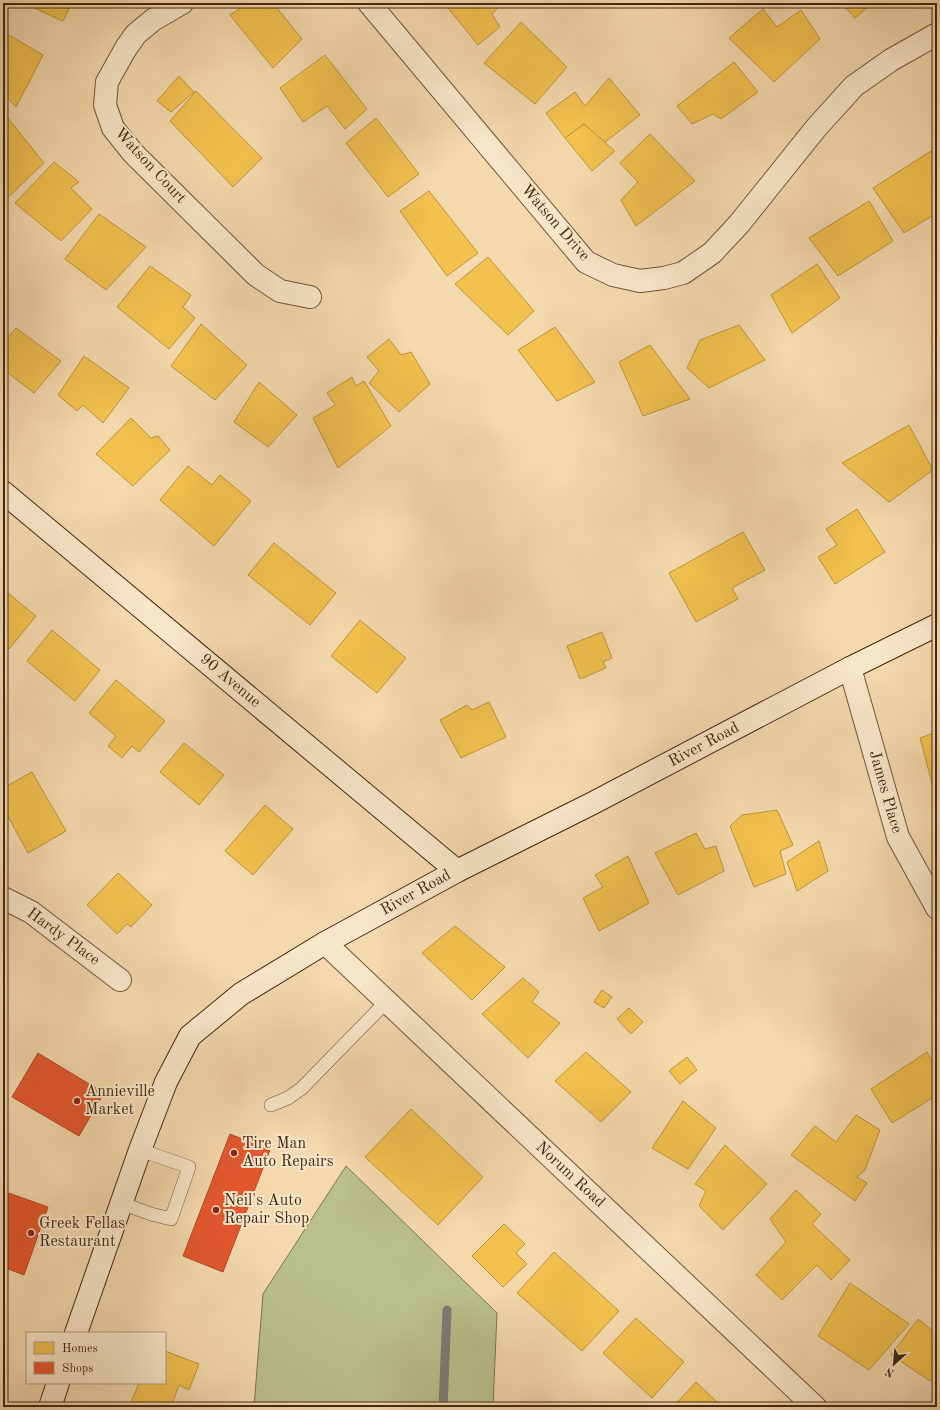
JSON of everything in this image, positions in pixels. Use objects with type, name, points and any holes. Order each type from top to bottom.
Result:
[{"type":"street","name":"Watson Court","points":[[182,3],[153,20],[136,34],[117,63],[107,82],[105,105],[113,128],[133,153],[256,275],[280,291],[310,297]]},
{"type":"street","name":"Watson Drive","points":[[369,3],[586,262],[613,276],[640,281],[664,278],[683,272],[712,253],[740,224],[816,128],[851,90],[892,60],[937,34]]},
{"type":"street","name":"90 Avenue","points":[[3,492],[457,871]]},
{"type":"street","name":"River Road","points":[[76,1332],[140,1150],[166,1082],[190,1036],[241,994],[325,943],[457,871],[593,803],[850,668],[937,625]]},
{"type":"street","name":"James Place","points":[[850,668],[898,837],[937,908]]},
{"type":"street","name":"Hardy Place","points":[[3,898],[31,912],[120,980]]},
{"type":"street","name":"Norum Road","points":[[325,943],[815,1407]]},
{"type":"street","points":[[50,1407],[58,1384]]},
{"type":"lane","points":[[271,1105],[288,1098],[302,1088],[387,1001]]},
{"type":"lane","points":[[121,1203],[150,1214],[171,1219],[189,1167],[140,1150]]},
{"type":"green space","points":[[346,1166],[497,1313],[493,1407],[254,1407],[263,1294]]},
{"type":"building: Homes","points":[[23,3],[72,3],[63,21]]},
{"type":"building: Homes","points":[[248,3],[273,3],[302,39],[273,68],[230,15]]},
{"type":"building: Homes","points":[[444,3],[503,3],[492,14],[500,27],[478,45]]},
{"type":"building: Homes","points":[[841,3],[873,3],[855,18]]},
{"type":"building: Homes","points":[[763,9],[777,27],[801,10],[820,39],[774,82],[729,38]]},
{"type":"building: Homes","points":[[521,22],[567,67],[535,104],[484,63]]},
{"type":"building: Homes","points":[[9,35],[43,55],[16,107],[3,93],[3,45]]},
{"type":"building: Homes","points":[[325,55],[367,109],[345,129],[327,106],[303,122],[280,88]]},
{"type":"building: Homes","points":[[734,62],[758,92],[721,119],[713,114],[692,124],[677,106]]},
{"type":"building: Homes","points":[[179,76],[194,92],[171,112],[157,101]]},
{"type":"building: Homes","points":[[609,78],[640,115],[604,143],[584,124],[565,138],[546,113],[575,92],[585,106]]},
{"type":"building: Homes","points":[[196,91],[262,158],[233,187],[170,121]]},
{"type":"building: Homes","points":[[7,117],[44,163],[4,201],[3,120]]},
{"type":"building: Homes","points":[[376,118],[419,174],[388,197],[346,143]]},
{"type":"building: Homes","points":[[584,124],[615,151],[592,171],[565,138]]},
{"type":"building: Homes","points":[[650,134],[695,181],[636,226],[621,200],[638,182],[620,163]]},
{"type":"building: Homes","points":[[931,151],[937,160],[937,213],[904,233],[873,188]]},
{"type":"building: Homes","points":[[54,162],[79,182],[71,188],[92,209],[61,241],[15,203]]},
{"type":"building: Homes","points":[[429,191],[478,253],[447,276],[400,211]]},
{"type":"building: Homes","points":[[869,201],[893,241],[838,276],[809,238]]},
{"type":"building: Homes","points":[[99,214],[146,247],[106,290],[65,259]]},
{"type":"building: Homes","points":[[488,257],[534,311],[508,335],[455,284]]},
{"type":"building: Homes","points":[[817,264],[840,298],[792,333],[771,295]]},
{"type":"building: Homes","points":[[150,266],[191,295],[183,307],[195,318],[169,349],[117,307]]},
{"type":"building: Homes","points":[[201,324],[247,365],[215,400],[171,366]]},
{"type":"building: Homes","points":[[739,325],[765,360],[709,388],[687,368],[700,340]]},
{"type":"building: Homes","points":[[555,327],[595,382],[557,401],[518,350]]},
{"type":"building: Homes","points":[[16,328],[61,361],[34,393],[4,370],[3,371],[3,343]]},
{"type":"building: Homes","points":[[389,339],[401,355],[411,352],[430,384],[399,412],[369,383],[379,371],[367,357]]},
{"type":"building: Homes","points":[[650,345],[690,399],[643,416],[619,362]]},
{"type":"building: Homes","points":[[84,356],[129,388],[103,423],[83,405],[77,411],[58,395]]},
{"type":"building: Homes","points":[[352,377],[356,386],[364,381],[391,426],[338,468],[313,418],[335,405],[327,393]]},
{"type":"building: Homes","points":[[259,382],[297,415],[268,447],[234,422]]},
{"type":"building: Homes","points":[[131,418],[151,438],[158,436],[170,450],[133,486],[96,454]]},
{"type":"building: Homes","points":[[909,425],[933,470],[889,502],[842,463]]},
{"type":"building: Homes","points":[[188,466],[212,485],[220,475],[251,501],[214,546],[160,500]]},
{"type":"building: Homes","points":[[857,509],[885,552],[835,584],[818,557],[837,545],[826,529]]},
{"type":"building: Homes","points":[[743,532],[765,570],[732,588],[738,599],[696,622],[669,573]]},
{"type":"building: Homes","points":[[274,543],[336,593],[310,625],[248,575]]},
{"type":"building: Homes","points":[[3,589],[36,616],[9,649],[3,644]]},
{"type":"building: Homes","points":[[360,620],[406,658],[377,693],[331,656]]},
{"type":"building: Homes","points":[[52,630],[100,670],[75,701],[27,661]]},
{"type":"building: Homes","points":[[602,632],[612,658],[603,662],[606,668],[580,679],[567,646]]},
{"type":"building: Homes","points":[[116,680],[165,721],[139,752],[132,746],[122,758],[108,746],[116,736],[89,713]]},
{"type":"building: Homes","points":[[489,702],[506,737],[461,758],[440,720],[467,705],[472,710]]},
{"type":"building: Homes","points":[[937,732],[937,802],[920,738]]},
{"type":"building: Homes","points":[[184,743],[224,775],[199,805],[160,772]]},
{"type":"building: Homes","points":[[32,772],[66,831],[28,853],[9,818],[3,822],[3,788]]},
{"type":"building: Homes","points":[[265,805],[293,829],[253,875],[225,851]]},
{"type":"building: Homes","points":[[777,810],[793,845],[780,851],[786,874],[754,887],[730,826],[742,815]]},
{"type":"building: Homes","points":[[696,833],[705,849],[716,846],[724,871],[678,895],[655,853]]},
{"type":"building: Homes","points":[[819,841],[828,871],[797,891],[787,862]]},
{"type":"building: Homes","points":[[628,856],[649,903],[599,931],[583,898],[603,887],[595,875]]},
{"type":"building: Homes","points":[[118,873],[152,905],[131,927],[127,924],[117,934],[87,905]]},
{"type":"building: Homes","points":[[455,926],[505,967],[472,1000],[422,953]]},
{"type":"building: Homes","points":[[523,978],[539,992],[532,1002],[560,1023],[528,1058],[482,1014]]},
{"type":"building: Homes","points":[[602,990],[612,997],[604,1008],[594,1002]]},
{"type":"building: Homes","points":[[629,1008],[643,1022],[631,1034],[617,1019]]},
{"type":"building: Homes","points":[[586,1052],[631,1092],[601,1122],[555,1081]]},
{"type":"building: Homes","points":[[927,1052],[937,1070],[937,1095],[892,1123],[871,1089]]},
{"type":"building: Homes","points":[[687,1057],[697,1070],[680,1084],[669,1071]]},
{"type":"building: Homes","points":[[683,1101],[716,1128],[688,1169],[652,1148]]},
{"type":"building: Homes","points":[[411,1109],[483,1177],[438,1225],[365,1157]]},
{"type":"building: Homes","points":[[856,1115],[880,1130],[865,1170],[857,1177],[867,1183],[855,1201],[791,1155],[815,1126],[836,1142]]},
{"type":"building: Homes","points":[[725,1145],[767,1184],[723,1230],[699,1206],[706,1191],[695,1184]]},
{"type":"building: Homes","points":[[796,1190],[821,1214],[812,1224],[850,1260],[831,1280],[817,1265],[782,1300],[756,1275],[786,1242],[770,1219]]},
{"type":"building: Homes","points":[[504,1224],[525,1244],[516,1253],[527,1264],[503,1287],[472,1256]]},
{"type":"building: Homes","points":[[554,1252],[619,1311],[582,1351],[517,1293]]},
{"type":"building: Homes","points":[[850,1283],[909,1324],[869,1370],[818,1336]]},
{"type":"building: Homes","points":[[636,1318],[684,1362],[652,1398],[603,1353]]},
{"type":"building: Homes","points":[[918,1319],[937,1334],[937,1373],[930,1381],[891,1355]]},
{"type":"building: Homes","points":[[166,1351],[199,1364],[189,1390],[179,1385],[171,1407],[129,1407],[139,1384],[166,1384]]},
{"type":"building: Homes","points":[[696,1382],[722,1407],[673,1407]]},
{"type":"building: Shops","points":[[38,1053],[104,1093],[79,1136],[12,1097]]},
{"type":"building: Shops","points":[[230,1134],[270,1150],[223,1272],[183,1256]]},
{"type":"building: Shops","points":[[3,1191],[48,1207],[24,1275],[3,1267]]},
{"type":"waterway","points":[[443,1407],[447,1310]]},
{"type":"place","name":"Annieville Market","points":[[77,1101]]},
{"type":"place","name":"Tire Man Auto Repairs","points":[[234,1153]]},
{"type":"place","name":"Neil's Auto Repair Shop","points":[[216,1210]]},
{"type":"place","name":"Greek Fellas Restaurant","points":[[31,1233]]}]
